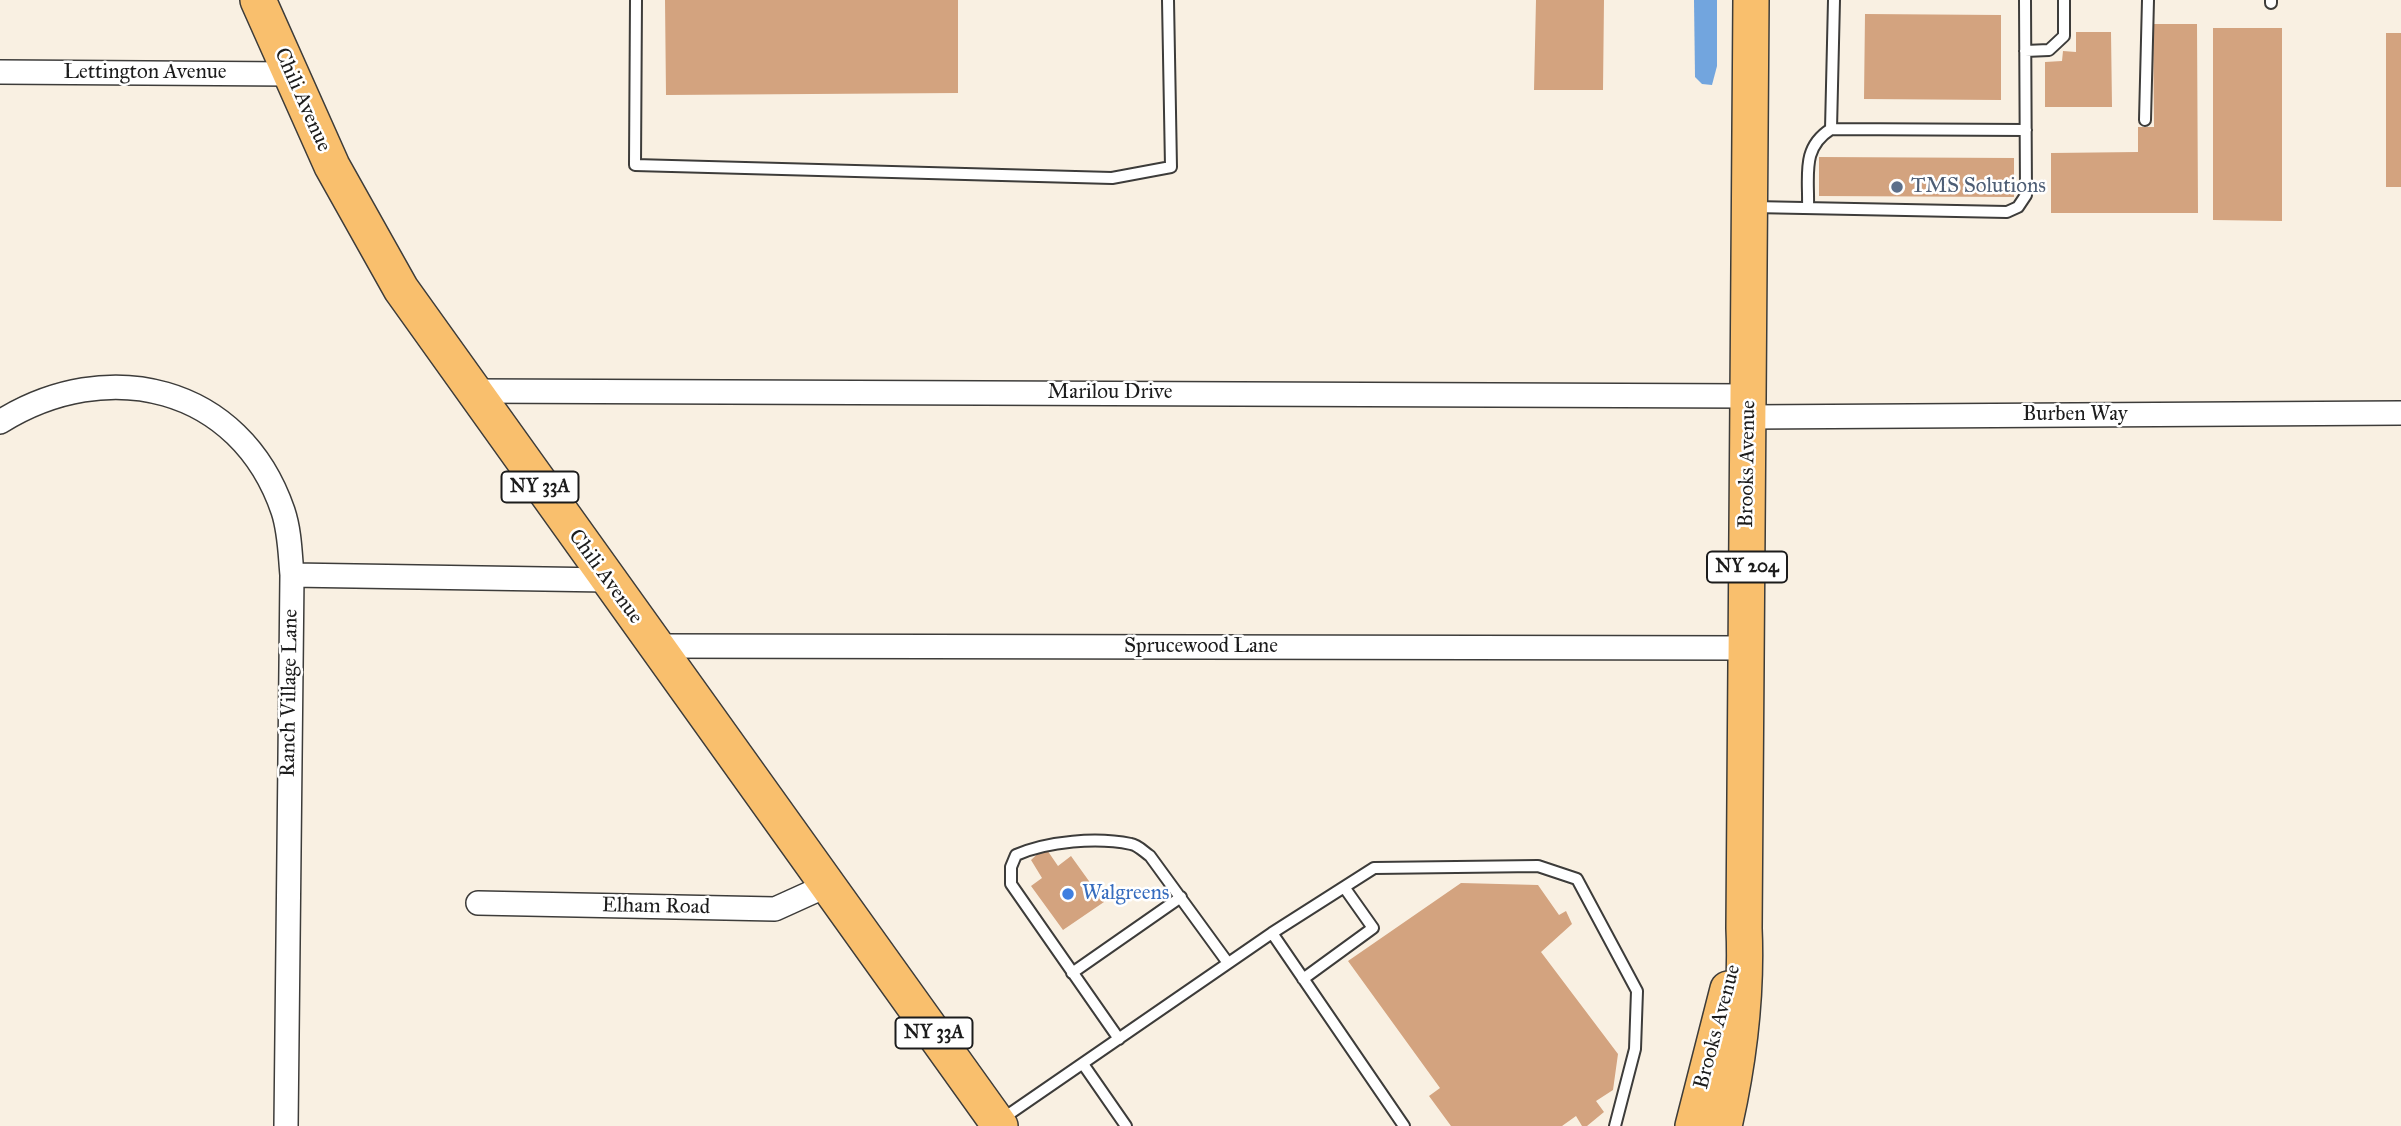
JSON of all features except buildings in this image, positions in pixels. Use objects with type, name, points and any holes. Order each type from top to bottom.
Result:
[{"type":"main road","name":"Chili Avenue","points":[[258,0],[332,166],[401,289],[471,391],[828,885],[995,1125]]},
{"type":"main road","name":"Brooks Avenue","points":[[1724,1126],[1736,1074],[1747,981],[1744,928],[1751,0]]},
{"type":"main road","name":"Brooks Avenue","points":[[1693,1126],[1744,928]]},
{"type":"street","name":"Lettington Avenue","points":[[0,72],[291,74]]},
{"type":"street","name":"Ranch Village Lane","points":[[0,422],[28,404],[70,391],[118,387],[165,391],[203,409],[237,434],[262,467],[283,511],[292,575],[286,1126]]},
{"type":"street","name":"Marilou Drive","points":[[471,391],[1749,407]]},
{"type":"street","name":"Burben Way","points":[[1749,407],[2401,413]]},
{"type":"street","points":[[292,575],[607,580]]},
{"type":"street","name":"Sprucewood Lane","points":[[655,646],[1746,648]]},
{"type":"street","name":"Elham Road","points":[[478,903],[775,909],[828,885]]},
{"type":"lane","points":[[636,0],[635,165],[1112,178],[1171,167],[1168,0]]},
{"type":"lane","points":[[1831,129],[1834,0]]},
{"type":"lane","points":[[1750,207],[2007,212],[2018,207],[2026,195],[2025,0]]},
{"type":"lane","points":[[2025,51],[2049,50],[2064,36],[2064,0]]},
{"type":"lane","points":[[2145,120],[2148,0]]},
{"type":"lane","points":[[1808,208],[1810,149],[1818,137],[1831,129],[2025,130]]},
{"type":"lane","points":[[1119,1039],[1012,884],[1011,867],[1016,855],[1030,849],[1061,844],[1134,844],[1150,856],[1228,963]]},
{"type":"lane","points":[[995,1125],[1272,933],[1374,868],[1538,866],[1577,879],[1637,991],[1635,1049],[1615,1126]]},
{"type":"lane","points":[[1303,979],[1373,928],[1343,887]]},
{"type":"lane","points":[[1072,973],[1181,897]]},
{"type":"lane","points":[[1272,933],[1405,1126]]},
{"type":"lane","points":[[1083,1064],[1125,1126]]},
{"type":"water","points":[[1694,0],[1717,0],[1717,66],[1712,85],[1702,84],[1695,77]]},
{"type":"place","name":"TMS Solutions","points":[[1897,187]]},
{"type":"place","name":"Walgreens","points":[[1068,894]]}]
